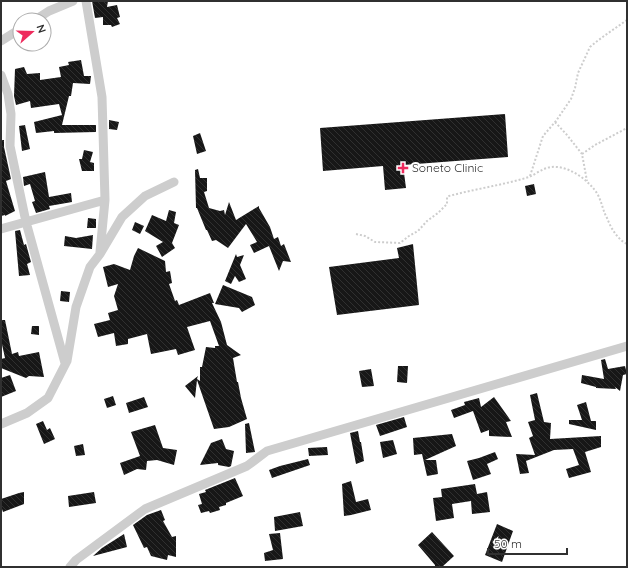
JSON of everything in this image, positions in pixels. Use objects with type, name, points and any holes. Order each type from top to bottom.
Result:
[{"type":"street","points":[[47,12],[72,1]]},
{"type":"street","points":[[86,1],[102,97],[105,200],[100,254]]},
{"type":"street","points":[[1,41],[12,34]]},
{"type":"street","points":[[1,74],[8,94],[11,114],[10,146],[26,222],[65,364]]},
{"type":"street","points":[[1,424],[27,413],[48,398],[67,361],[76,307],[90,267],[100,254],[122,216],[145,196],[174,182]]},
{"type":"street","points":[[1,229],[105,200]]},
{"type":"street","points":[[70,567],[76,560],[145,508],[247,466],[267,451],[627,346]]},
{"type":"path","points":[[530,176],[543,136],[571,99],[578,73],[590,47],[627,20]]},
{"type":"path","points":[[555,122],[582,154],[587,182]]},
{"type":"path","points":[[582,154],[595,145],[627,128]]},
{"type":"path","points":[[356,234],[365,236],[375,242],[400,243],[418,231],[427,221],[438,213],[447,204],[447,197],[530,176],[550,167],[575,172],[587,182],[598,195],[606,218],[614,231],[621,241],[627,244]]},
{"type":"building","points":[[92,1],[108,1],[107,7],[117,5],[120,17],[117,18],[120,24],[112,27],[111,25],[103,25],[103,17],[95,18]]},
{"type":"building","points":[[81,60],[84,76],[91,76],[90,84],[73,83],[71,96],[69,96],[62,125],[96,125],[96,132],[54,133],[54,131],[36,133],[34,122],[62,115],[59,104],[31,108],[30,101],[16,105],[14,96],[15,69],[24,67],[27,74],[40,73],[40,80],[61,77],[59,67],[69,65],[68,62]]},
{"type":"building","points":[[505,114],[508,157],[403,165],[406,188],[385,190],[383,166],[323,171],[320,128]]},
{"type":"building","points":[[109,120],[119,122],[117,130],[109,129]]},
{"type":"building","points":[[25,125],[30,149],[22,151],[19,126]]},
{"type":"building","points":[[200,133],[206,151],[197,154],[193,136]]},
{"type":"building","points":[[1,140],[4,140],[4,147],[11,179],[6,181],[15,211],[5,216],[1,216]]},
{"type":"building","points":[[84,150],[93,152],[90,162],[94,163],[94,171],[82,171],[79,159],[82,159]]},
{"type":"building","points":[[198,169],[200,178],[207,178],[207,191],[204,192],[209,208],[220,211],[224,210],[225,215],[229,202],[236,220],[259,206],[270,227],[274,239],[278,237],[281,246],[284,244],[291,262],[283,261],[279,271],[269,246],[254,253],[250,245],[257,242],[246,224],[228,248],[216,240],[212,241],[196,208],[195,170]]},
{"type":"building","points":[[45,172],[49,197],[71,193],[72,202],[49,206],[50,209],[36,213],[32,202],[35,201],[30,184],[24,186],[23,177]]},
{"type":"building","points":[[534,184],[536,194],[527,196],[525,186]]},
{"type":"building","points":[[169,210],[176,212],[174,223],[179,225],[172,243],[175,248],[162,257],[156,246],[163,242],[145,231],[152,215],[166,221]]},
{"type":"building","points":[[88,218],[96,219],[96,228],[87,228]]},
{"type":"building","points":[[135,222],[144,226],[140,234],[132,230]]},
{"type":"building","points":[[20,230],[31,262],[27,264],[30,275],[19,276],[15,231]]},
{"type":"building","points":[[93,235],[92,249],[64,246],[65,236],[76,238]]},
{"type":"building","points":[[413,244],[419,305],[337,315],[329,267],[399,258],[397,248]]},
{"type":"building","points":[[138,248],[165,261],[166,272],[170,271],[172,283],[169,284],[175,301],[177,300],[179,305],[210,293],[214,303],[212,303],[221,322],[227,345],[241,355],[233,358],[237,382],[247,419],[229,427],[214,429],[197,380],[195,398],[185,386],[198,376],[197,379],[200,381],[200,367],[202,367],[206,347],[215,348],[215,346],[219,346],[210,321],[187,327],[195,350],[178,355],[176,349],[151,354],[147,334],[128,339],[128,344],[116,346],[114,333],[98,337],[94,324],[110,320],[108,313],[118,310],[114,296],[118,284],[108,287],[103,267],[114,264],[130,270]]},
{"type":"building","points":[[236,254],[237,257],[244,255],[240,265],[246,279],[239,282],[235,276],[231,284],[225,281]]},
{"type":"building","points":[[223,285],[252,297],[255,305],[242,312],[239,308],[215,304]]},
{"type":"building","points":[[61,291],[70,292],[69,302],[60,301]]},
{"type":"building","points":[[1,320],[5,320],[12,354],[18,352],[19,356],[39,352],[44,377],[29,376],[26,378],[1,368],[1,359],[5,358],[1,340]]},
{"type":"building","points":[[32,326],[39,326],[39,335],[31,334]]},
{"type":"building","points":[[605,359],[608,369],[625,366],[627,374],[623,375],[620,391],[615,387],[616,389],[596,388],[581,383],[582,375],[604,379],[601,360]]},
{"type":"building","points":[[398,366],[408,366],[407,383],[397,382]]},
{"type":"building","points":[[371,369],[374,386],[362,387],[359,371]]},
{"type":"building","points":[[10,375],[16,391],[1,397],[1,378]]},
{"type":"building","points":[[537,393],[544,422],[551,423],[550,439],[601,436],[601,447],[585,452],[591,472],[569,478],[566,469],[579,465],[573,449],[554,450],[526,461],[529,473],[520,474],[516,454],[535,455],[529,438],[533,436],[528,422],[535,420],[530,395]]},
{"type":"building","points":[[113,396],[116,405],[107,408],[104,399]]},
{"type":"building","points":[[144,397],[148,407],[129,413],[126,403]]},
{"type":"building","points":[[494,397],[511,421],[506,422],[512,437],[489,436],[489,430],[481,433],[473,411],[454,418],[451,410],[465,405],[464,402],[479,398],[481,407]]},
{"type":"building","points":[[586,402],[591,421],[596,421],[596,430],[569,424],[569,420],[582,420],[577,405]]},
{"type":"building","points":[[404,417],[407,427],[380,436],[376,425]]},
{"type":"building","points":[[43,421],[47,430],[50,428],[55,439],[44,444],[36,424]]},
{"type":"building","points":[[249,423],[255,452],[246,453],[245,424]]},
{"type":"building","points":[[155,425],[163,448],[177,450],[174,465],[157,460],[147,461],[146,470],[137,469],[124,475],[120,463],[140,456],[131,432]]},
{"type":"building","points":[[358,431],[364,461],[356,464],[350,433]]},
{"type":"building","points":[[452,434],[456,446],[425,460],[436,460],[438,474],[427,476],[422,454],[414,455],[413,438]]},
{"type":"building","points":[[222,439],[226,449],[234,451],[231,466],[218,465],[218,463],[200,465],[211,443]]},
{"type":"building","points":[[393,440],[397,454],[383,458],[380,442]]},
{"type":"building","points":[[83,444],[85,455],[76,456],[74,446]]},
{"type":"building","points":[[327,447],[328,455],[309,456],[308,448]]},
{"type":"building","points":[[495,452],[498,459],[487,464],[491,474],[473,480],[467,461]]},
{"type":"building","points":[[308,459],[310,465],[272,478],[269,470]]},
{"type":"building","points":[[235,478],[243,496],[219,507],[220,510],[210,513],[209,511],[201,513],[198,505],[202,504],[199,494],[206,492],[205,490]]},
{"type":"building","points":[[351,481],[356,502],[368,499],[371,510],[344,516],[342,484]]},
{"type":"building","points":[[475,484],[477,494],[487,492],[490,512],[472,514],[471,501],[452,504],[454,518],[436,521],[433,498],[442,497],[441,489]]},
{"type":"building","points":[[24,492],[24,504],[3,512],[1,499]]},
{"type":"building","points":[[94,492],[96,503],[69,507],[68,496]]},
{"type":"building","points":[[161,510],[165,520],[163,521],[172,537],[176,536],[176,557],[168,555],[167,560],[151,556],[147,547],[144,548],[133,525],[147,515]]},
{"type":"building","points":[[300,512],[303,526],[275,531],[274,517]]},
{"type":"building","points":[[497,524],[513,531],[502,562],[485,555]]},
{"type":"building","points":[[432,532],[454,556],[442,567],[435,567],[435,565],[418,545]]},
{"type":"building","points":[[280,533],[283,559],[265,561],[264,553],[273,550],[269,534]]},
{"type":"building","points":[[124,534],[127,547],[93,556],[102,548]]},
{"type":"place","name":"Soneto Clinic","points":[[403,168]]}]
